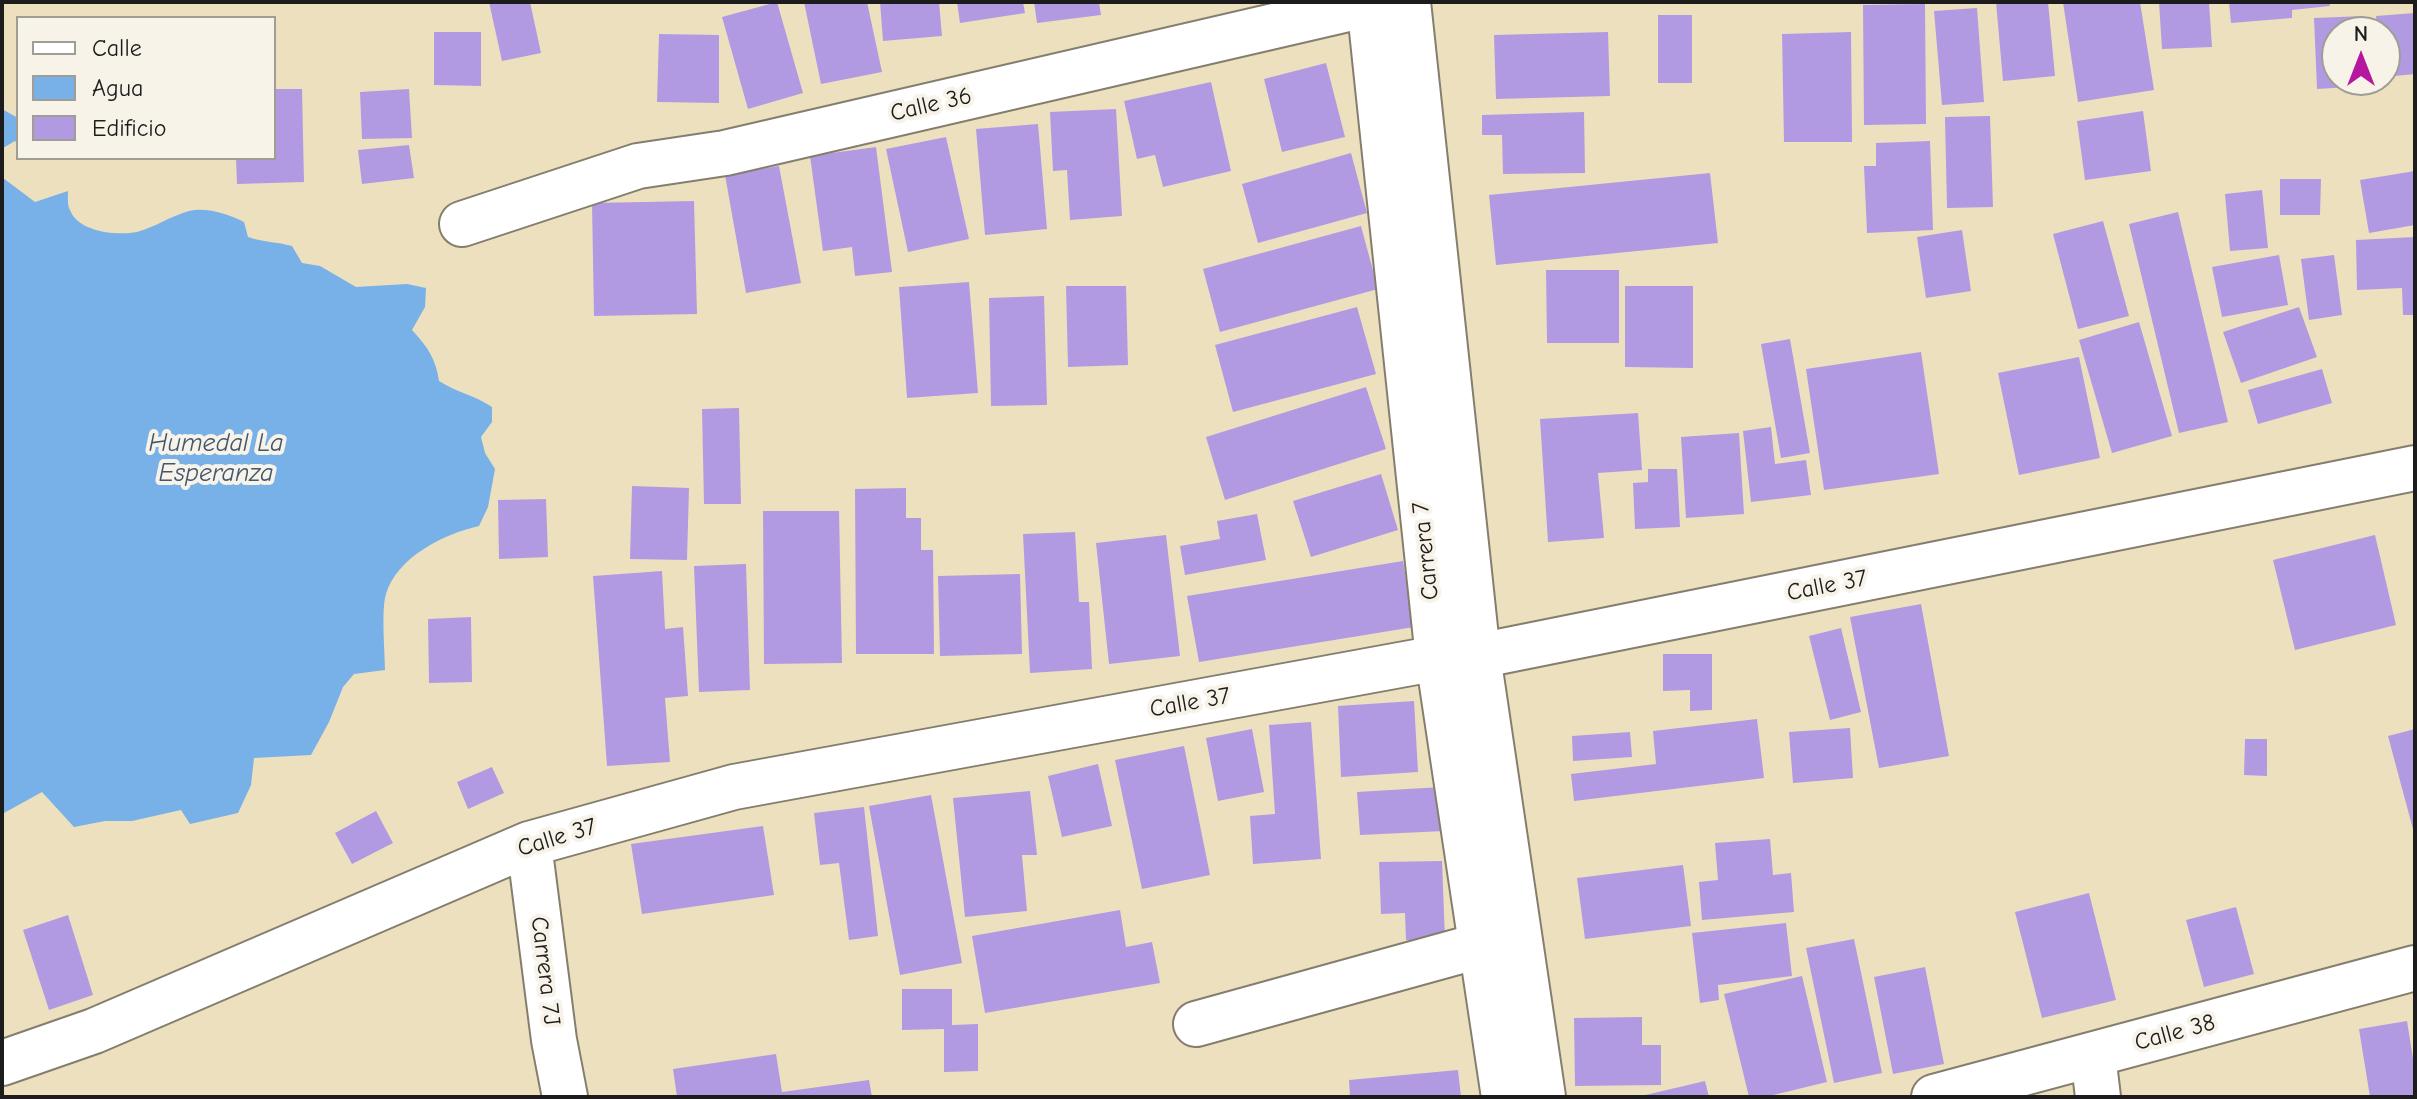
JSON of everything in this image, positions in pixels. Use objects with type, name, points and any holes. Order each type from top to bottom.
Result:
[{"type":"street","name":"Calle 36","points":[[462,224],[638,166],[725,153],[1387,2]]},
{"type":"street","name":"Carrera 7","points":[[1387,2],[1458,657],[1500,940],[1543,1097]]},
{"type":"street","name":"Calle 37","points":[[2,1063],[94,1031],[529,844],[734,787],[1458,657],[2415,468]]},
{"type":"street","name":"Carrera 7J","points":[[529,844],[554,1040],[565,1097]]},
{"type":"street","name":"Carrera 7","points":[[1500,940],[1504,1097]]},
{"type":"street","points":[[1196,1024],[1500,940]]},
{"type":"street","name":"Calle 38","points":[[1934,1097],[2096,1076],[2415,968]]},
{"type":"water","name":"Humedal La Esperanza","points":[[2,109],[16,117],[16,142],[3,148],[3,178],[35,202],[68,191],[70,210],[89,228],[109,233],[137,232],[189,211],[210,211],[244,222],[248,237],[292,246],[302,263],[320,266],[356,287],[407,284],[426,288],[425,307],[412,330],[430,353],[439,381],[492,407],[492,422],[481,437],[485,453],[495,469],[488,507],[479,526],[451,535],[424,549],[400,569],[392,581],[386,594],[383,620],[385,670],[354,674],[343,687],[311,755],[254,758],[251,785],[238,813],[190,824],[181,810],[132,821],[105,821],[74,827],[42,792],[4,813]]},
{"type":"building","points":[[489,2],[530,2],[541,53],[502,61]]},
{"type":"building","points":[[777,2],[803,93],[748,109],[722,17]]},
{"type":"building","points":[[804,2],[867,2],[882,72],[821,84]]},
{"type":"building","points":[[880,2],[939,2],[942,36],[883,41]]},
{"type":"building","points":[[957,2],[1023,2],[1025,13],[960,23]]},
{"type":"building","points":[[1034,2],[1099,2],[1101,15],[1037,23]]},
{"type":"building","points":[[1996,2],[2048,2],[2055,76],[2003,81]]},
{"type":"building","points":[[2063,2],[2140,2],[2154,90],[2078,102]]},
{"type":"building","points":[[2159,2],[2209,2],[2212,47],[2162,49]]},
{"type":"building","points":[[2229,2],[2329,2],[2330,6],[2292,10],[2292,18],[2231,23]]},
{"type":"building","points":[[1925,4],[1926,124],[1864,125],[1863,5]]},
{"type":"building","points":[[1977,8],[1984,102],[1942,105],[1934,11]]},
{"type":"building","points":[[2415,13],[2415,74],[2401,75],[2401,16],[2376,16]]},
{"type":"building","points":[[1658,15],[1692,15],[1692,83],[1658,83]]},
{"type":"building","points":[[2314,18],[2321,18],[2321,89],[2317,89]]},
{"type":"building","points":[[434,32],[481,32],[481,86],[434,85]]},
{"type":"building","points":[[1608,32],[1610,96],[1496,99],[1494,35]]},
{"type":"building","points":[[1851,32],[1852,142],[1784,142],[1782,34]]},
{"type":"building","points":[[659,34],[719,35],[719,103],[657,102]]},
{"type":"building","points":[[1326,63],[1345,137],[1282,152],[1264,79]]},
{"type":"building","points":[[1211,82],[1231,171],[1163,187],[1155,155],[1137,159],[1124,101]]},
{"type":"building","points":[[276,89],[302,89],[304,182],[237,184],[236,160],[276,160]]},
{"type":"building","points":[[409,89],[412,138],[362,139],[360,92]]},
{"type":"building","points":[[1116,109],[1122,216],[1070,220],[1067,170],[1053,171],[1050,112]]},
{"type":"building","points":[[2143,111],[2151,171],[2085,180],[2077,121]]},
{"type":"building","points":[[1584,112],[1585,173],[1503,174],[1502,135],[1482,135],[1482,115]]},
{"type":"building","points":[[1990,116],[1993,207],[1947,208],[1945,117]]},
{"type":"building","points":[[1038,124],[1047,229],[985,235],[976,129]]},
{"type":"building","points":[[946,137],[969,239],[908,252],[886,149]]},
{"type":"building","points":[[1930,141],[1933,230],[1867,233],[1864,166],[1876,166],[1876,143]]},
{"type":"building","points":[[409,145],[414,178],[362,184],[358,150]]},
{"type":"building","points":[[876,147],[892,272],[855,276],[852,247],[823,251],[810,156]]},
{"type":"building","points":[[1351,153],[1367,213],[1258,243],[1242,184]]},
{"type":"building","points":[[779,166],[801,283],[746,293],[725,175]]},
{"type":"building","points":[[2415,171],[2415,225],[2369,233],[2360,180]]},
{"type":"building","points":[[1710,173],[1718,243],[1496,265],[1489,195]]},
{"type":"building","points":[[2280,179],[2321,179],[2320,215],[2280,215]]},
{"type":"building","points":[[2262,190],[2268,248],[2230,251],[2225,194]]},
{"type":"building","points":[[694,201],[697,314],[594,316],[592,203]]},
{"type":"building","points":[[2178,212],[2228,422],[2179,433],[2129,224]]},
{"type":"building","points":[[2103,221],[2129,316],[2078,329],[2053,234]]},
{"type":"building","points":[[1361,226],[1378,289],[1220,332],[1203,269]]},
{"type":"building","points":[[1962,230],[1971,291],[1926,298],[1917,237]]},
{"type":"building","points":[[2415,237],[2415,315],[2403,315],[2402,288],[2357,290],[2356,240]]},
{"type":"building","points":[[2279,255],[2288,305],[2222,317],[2212,267]]},
{"type":"building","points":[[2334,255],[2342,315],[2309,320],[2301,259]]},
{"type":"building","points":[[1546,270],[1619,270],[1619,343],[1547,343]]},
{"type":"building","points":[[969,282],[978,393],[907,398],[899,287]]},
{"type":"building","points":[[1066,286],[1126,286],[1128,365],[1068,367]]},
{"type":"building","points":[[1625,286],[1693,286],[1693,368],[1625,367]]},
{"type":"building","points":[[1044,296],[1047,405],[991,406],[989,298]]},
{"type":"building","points":[[1357,307],[1376,374],[1233,412],[1215,345]]},
{"type":"building","points":[[2299,307],[2317,357],[2241,383],[2223,332]]},
{"type":"building","points":[[2139,322],[2172,436],[2112,453],[2079,340]]},
{"type":"building","points":[[1790,339],[1810,453],[1781,458],[1761,344]]},
{"type":"building","points":[[1921,352],[1939,474],[1824,490],[1806,369]]},
{"type":"building","points":[[2079,357],[2100,458],[2019,475],[1998,373]]},
{"type":"building","points":[[2322,369],[2332,403],[2258,424],[2248,390]]},
{"type":"building","points":[[1366,387],[1386,449],[1225,500],[1206,437]]},
{"type":"building","points":[[739,408],[741,504],[704,504],[702,409]]},
{"type":"building","points":[[1638,413],[1642,470],[1598,473],[1604,538],[1548,542],[1540,419]]},
{"type":"building","points":[[1771,427],[1775,464],[1806,460],[1811,495],[1751,502],[1743,431]]},
{"type":"building","points":[[1739,433],[1744,514],[1686,518],[1681,437]]},
{"type":"building","points":[[1648,469],[1677,469],[1680,527],[1635,529],[1633,483],[1648,482]]},
{"type":"building","points":[[1381,474],[1398,530],[1311,557],[1293,501]]},
{"type":"building","points":[[632,486],[689,488],[687,560],[630,559]]},
{"type":"building","points":[[906,488],[906,518],[921,518],[921,550],[933,550],[934,654],[856,654],[855,489]]},
{"type":"building","points":[[546,499],[548,557],[499,559],[498,500]]},
{"type":"building","points":[[763,511],[839,511],[842,663],[764,664]]},
{"type":"building","points":[[1257,514],[1266,560],[1185,575],[1180,546],[1220,539],[1217,521]]},
{"type":"building","points":[[1075,532],[1079,602],[1089,602],[1092,669],[1030,673],[1023,534]]},
{"type":"building","points":[[1166,535],[1180,656],[1109,664],[1096,543]]},
{"type":"building","points":[[2375,535],[2396,625],[2295,650],[2273,560]]},
{"type":"building","points":[[1403,561],[1414,627],[1199,662],[1187,596]]},
{"type":"building","points":[[746,564],[750,690],[699,692],[694,566]]},
{"type":"building","points":[[662,571],[665,629],[683,627],[688,696],[665,698],[670,762],[607,766],[593,576]]},
{"type":"building","points":[[1020,574],[1022,654],[940,656],[938,576]]},
{"type":"building","points":[[1921,604],[1949,756],[1879,768],[1850,617]]},
{"type":"building","points":[[471,617],[472,682],[429,683],[428,619]]},
{"type":"building","points":[[1841,628],[1861,712],[1830,720],[1809,636]]},
{"type":"building","points":[[1663,654],[1712,654],[1712,710],[1690,711],[1690,690],[1663,691]]},
{"type":"building","points":[[1414,701],[1418,772],[1341,777],[1338,706]]},
{"type":"building","points":[[1757,719],[1764,778],[1574,801],[1571,774],[1656,764],[1653,731]]},
{"type":"building","points":[[1311,722],[1321,859],[1253,864],[1250,816],[1275,814],[1269,725]]},
{"type":"building","points":[[1850,728],[1853,778],[1793,783],[1789,732]]},
{"type":"building","points":[[1252,729],[1264,792],[1218,801],[1206,738]]},
{"type":"building","points":[[2415,729],[2415,833],[2414,833],[2388,736]]},
{"type":"building","points":[[1630,732],[1632,757],[1573,761],[1572,736]]},
{"type":"building","points":[[2245,739],[2267,739],[2267,776],[2244,775]]},
{"type":"building","points":[[1184,746],[1210,875],[1142,889],[1115,760]]},
{"type":"building","points":[[1098,764],[1112,826],[1062,837],[1048,776]]},
{"type":"building","points":[[492,767],[504,793],[468,809],[457,782]]},
{"type":"building","points":[[1441,787],[1444,831],[1360,835],[1357,792]]},
{"type":"building","points":[[1030,791],[1037,855],[1022,855],[1027,911],[965,917],[953,798]]},
{"type":"building","points":[[931,795],[962,963],[900,975],[869,806]]},
{"type":"building","points":[[864,807],[878,936],[849,940],[839,863],[820,865],[814,813]]},
{"type":"building","points":[[376,811],[393,843],[352,864],[335,833]]},
{"type":"building","points":[[763,826],[774,895],[642,914],[631,844]]},
{"type":"building","points":[[1770,839],[1773,875],[1791,873],[1794,912],[1702,920],[1699,882],[1718,880],[1715,843]]},
{"type":"building","points":[[1442,861],[1445,940],[1406,940],[1405,913],[1381,914],[1379,862]]},
{"type":"building","points":[[1683,865],[1691,926],[1585,939],[1577,878]]},
{"type":"building","points":[[2089,893],[2116,1000],[2042,1018],[2015,912]]},
{"type":"building","points":[[2236,907],[2254,974],[2204,987],[2186,920]]},
{"type":"building","points":[[1120,910],[1126,947],[1152,942],[1160,983],[985,1013],[972,936]]},
{"type":"building","points":[[68,915],[93,995],[49,1010],[23,930]]},
{"type":"building","points":[[1786,923],[1792,976],[1718,985],[1719,1000],[1700,1003],[1692,933]]},
{"type":"building","points":[[1854,939],[1882,1073],[1834,1083],[1806,948]]},
{"type":"building","points":[[1925,967],[1944,1064],[1893,1074],[1874,977]]},
{"type":"building","points":[[1802,976],[1827,1082],[1765,1097],[1749,1097],[1724,994]]},
{"type":"building","points":[[902,989],[952,989],[952,1025],[978,1024],[978,1071],[944,1072],[944,1029],[902,1030]]},
{"type":"building","points":[[1642,1017],[1642,1045],[1661,1045],[1661,1085],[1575,1086],[1574,1018]]},
{"type":"building","points":[[2407,1021],[2415,1071],[2415,1097],[2370,1097],[2359,1029]]},
{"type":"building","points":[[776,1054],[782,1092],[869,1080],[872,1097],[677,1097],[673,1069]]},
{"type":"building","points":[[1458,1070],[1461,1097],[1350,1097],[1349,1080]]},
{"type":"building","points":[[1705,1081],[1709,1097],[1641,1096]]}]
